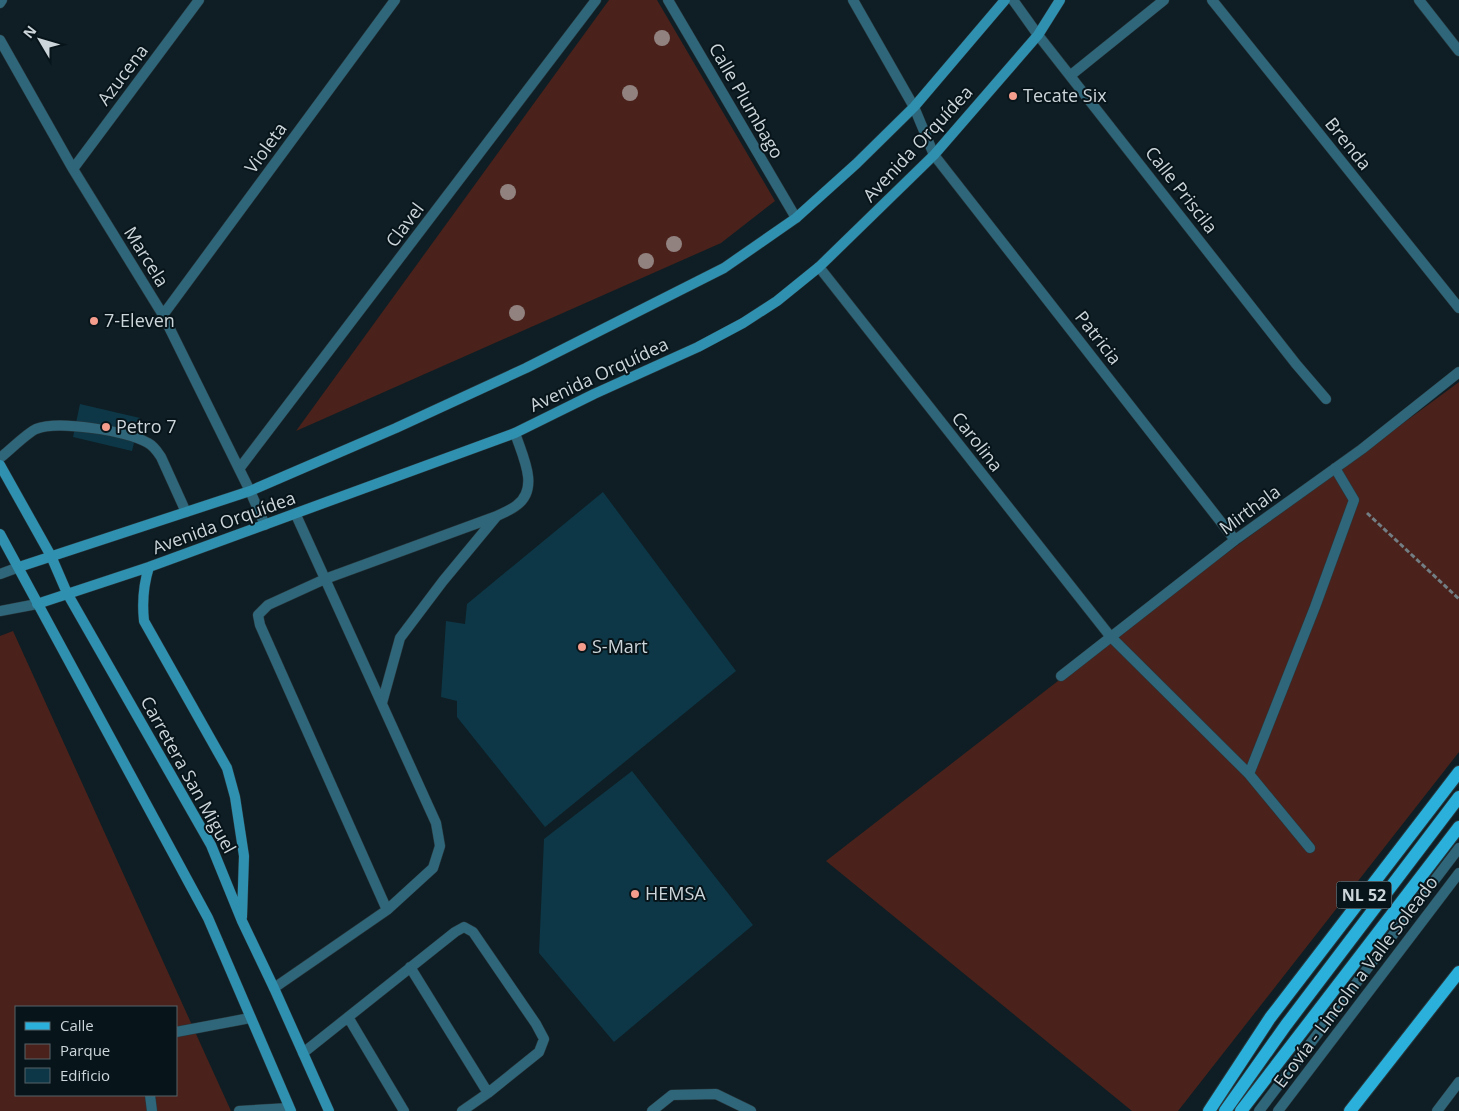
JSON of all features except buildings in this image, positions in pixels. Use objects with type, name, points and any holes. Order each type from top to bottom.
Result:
[{"type":"main road","name":"NL 52","points":[[1209,1111],[1270,1018],[1459,772]]},
{"type":"main road","points":[[1225,1111],[1286,1024],[1459,797]]},
{"type":"main road","points":[[1241,1111],[1459,827]]},
{"type":"main road","points":[[1350,1111],[1459,972]]},
{"type":"street","name":"Azucena","points":[[73,169],[199,0]]},
{"type":"street","name":"Violeta","points":[[163,315],[395,0]]},
{"type":"street","name":"Clavel","points":[[240,469],[596,0]]},
{"type":"street","name":"Calle Plumbago","points":[[668,0],[796,218]]},
{"type":"street","name":"Patricia","points":[[852,0],[914,107],[934,155],[1235,540]]},
{"type":"street","name":"Avenida Orquídea","points":[[19,567],[250,491],[396,428],[526,368],[724,268],[796,218],[856,164],[914,107],[1006,0]]},
{"type":"street","name":"Calle Priscila","points":[[1013,0],[1038,35],[1296,364],[1326,399]]},
{"type":"street","name":"Avenida Orquídea","points":[[37,604],[149,567],[514,433],[698,347],[743,323],[777,301],[819,267],[934,155],[1038,35],[1060,0]]},
{"type":"street","points":[[1071,75],[1164,0]]},
{"type":"street","name":"Brenda","points":[[1212,0],[1459,308]]},
{"type":"street","points":[[1419,0],[1459,51]]},
{"type":"street","name":"Marcela","points":[[0,40],[73,169],[163,315],[266,525]]},
{"type":"street","name":"Carolina","points":[[819,267],[1110,636],[1249,774],[1310,848]]},
{"type":"street","name":"Mirthala","points":[[1060,676],[1235,540],[1335,468],[1459,372]]},
{"type":"street","points":[[0,458],[35,429],[46,427],[80,426],[137,438],[155,448],[161,457],[186,512]]},
{"type":"street","points":[[387,910],[260,625],[258,615],[268,605],[325,579],[497,516],[518,505],[526,496],[530,484],[514,433]]},
{"type":"street","name":"Carretera San Miguel","points":[[0,465],[51,556],[67,593],[211,845],[242,921],[329,1111]]},
{"type":"street","points":[[1249,774],[1316,607],[1354,500],[1335,468]]},
{"type":"street","points":[[274,988],[387,910],[433,868],[440,846],[436,823],[296,514]]},
{"type":"street","points":[[382,702],[400,638],[443,581],[497,516]]},
{"type":"street","points":[[0,534],[208,918],[290,1109],[239,1111]]},
{"type":"street","points":[[0,574],[19,567]]},
{"type":"street","points":[[149,567],[142,596],[144,622],[227,768],[235,797],[244,856],[242,921]]},
{"type":"street","points":[[0,611],[37,604]]},
{"type":"street","points":[[1259,1111],[1459,848]]},
{"type":"street","name":"Ecovía - Lincoln a Valle Soleado","points":[[1278,1111],[1459,873]]},
{"type":"street","points":[[303,1053],[410,967],[464,927],[473,932],[544,1038],[539,1052],[488,1093],[462,1111]]},
{"type":"street","points":[[410,967],[488,1093]]},
{"type":"street","points":[[348,1017],[404,1111]]},
{"type":"street","points":[[178,1032],[250,1018]]},
{"type":"street","points":[[1437,1111],[1459,1082]]},
{"type":"street","points":[[652,1111],[672,1095],[716,1094],[751,1111]]},
{"type":"street","points":[[150,1096],[152,1111]]},
{"type":"path","points":[[1354,500],[1459,599]]},
{"type":"green space","points":[[609,0],[657,0],[775,201],[721,243],[296,431]]},
{"type":"green space","points":[[1459,382],[1459,752],[1178,1111],[1132,1111],[826,861],[1147,612]]},
{"type":"green space","points":[[13,631],[231,1111],[0,1111],[0,636]]},
{"type":"place","name":"Tecate Six","points":[[1013,96]]},
{"type":"place","name":"7-Eleven","points":[[94,321]]},
{"type":"place","name":"Petro 7","points":[[106,427]]},
{"type":"place","name":"S-Mart","points":[[582,647]]},
{"type":"place","name":"HEMSA","points":[[635,894]]}]
